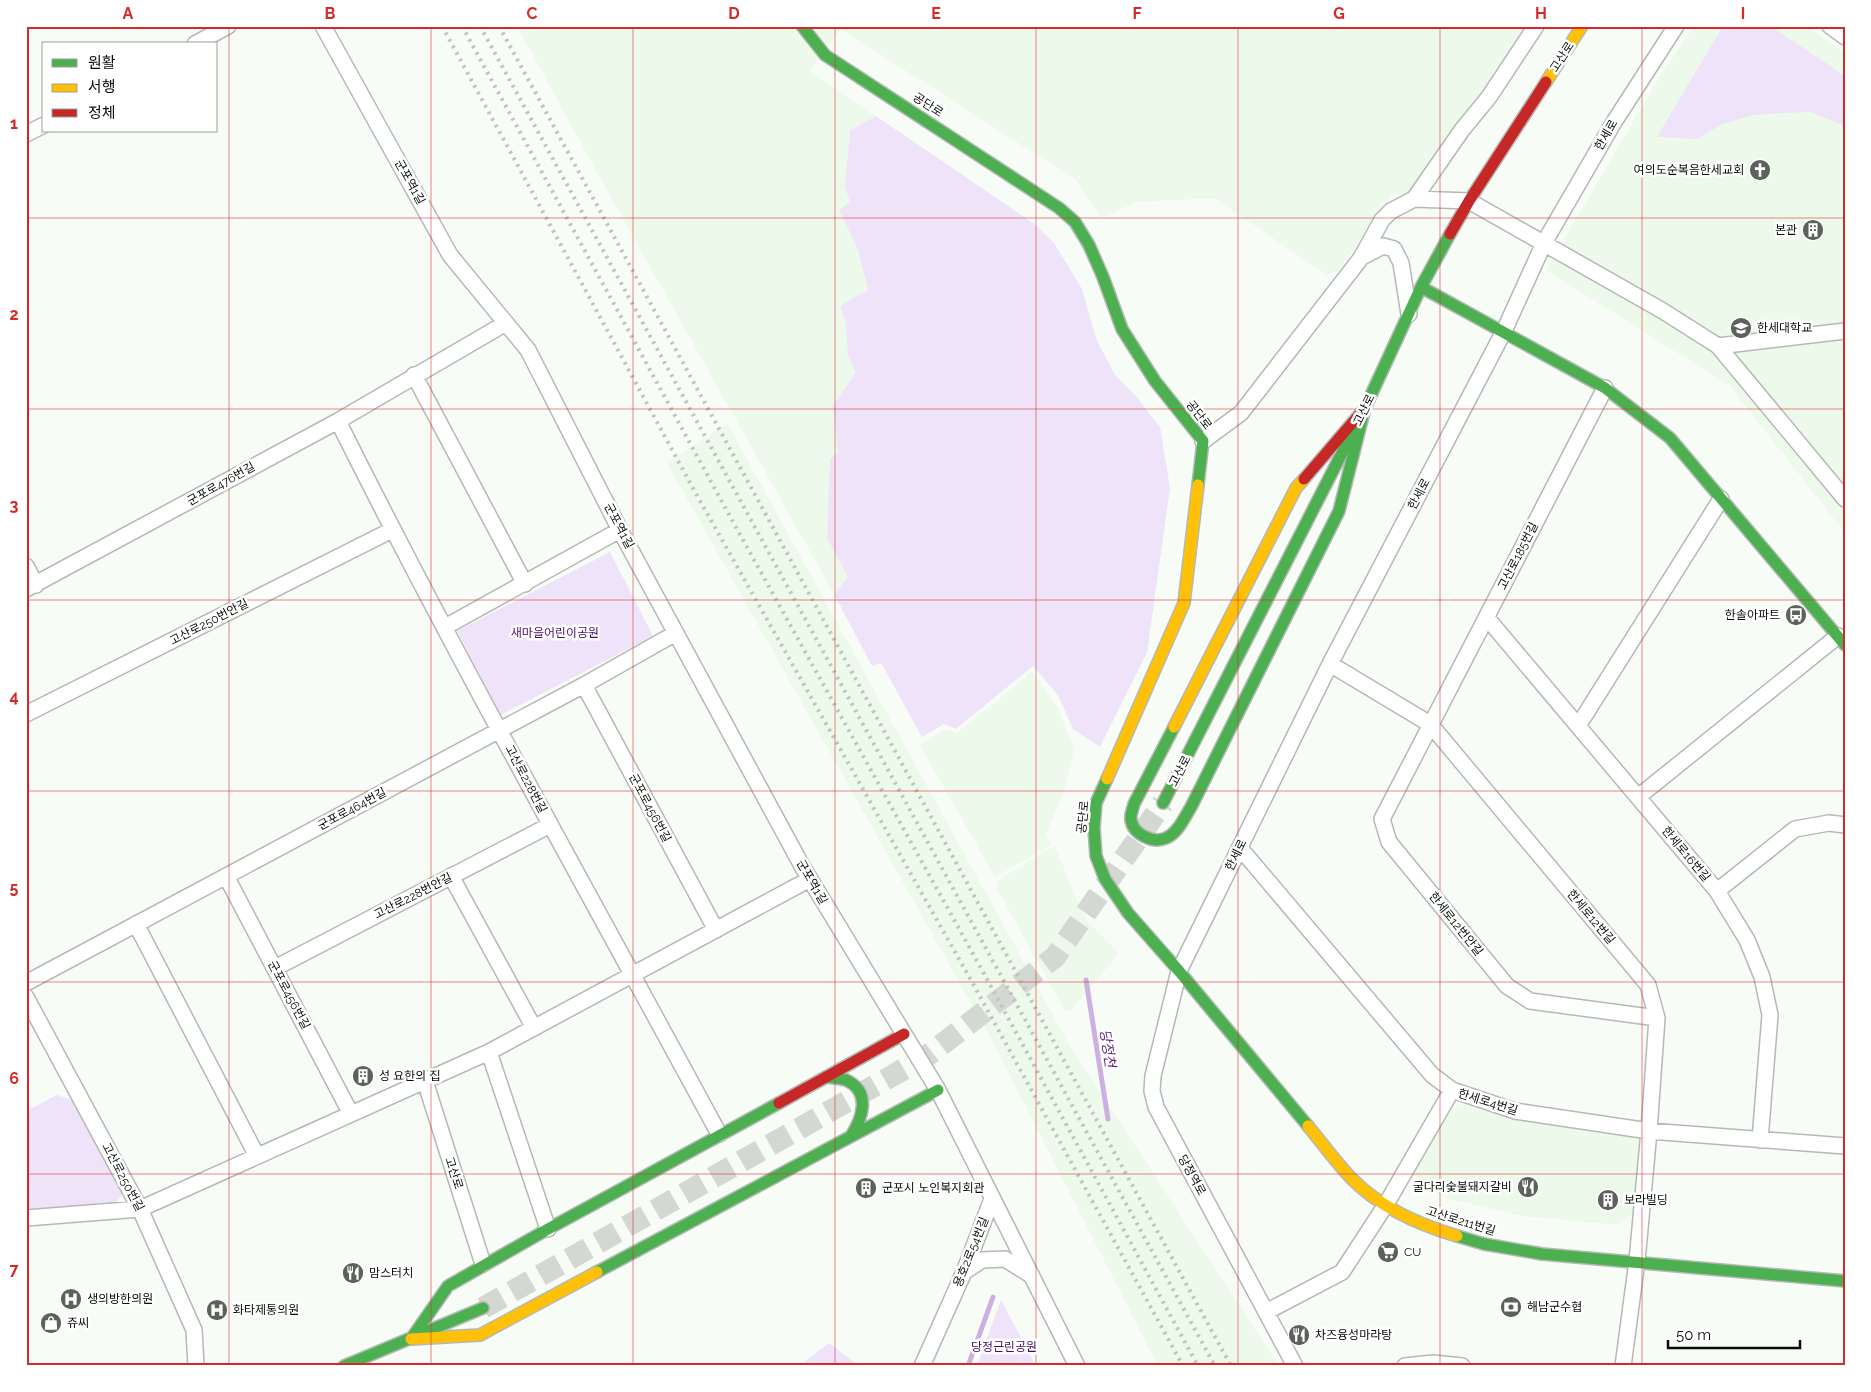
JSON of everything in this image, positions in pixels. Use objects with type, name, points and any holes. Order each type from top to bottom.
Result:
[{"type":"street","points":[[199,42],[228,26]]},
{"type":"street","name":"군포역1길","points":[[323,26],[450,254],[528,350],[620,530],[810,879],[904,1034]]},
{"type":"street","name":"공단로","points":[[802,26],[825,55],[1059,208],[1075,222],[1089,245],[1122,329],[1155,381],[1203,441],[1184,603],[1096,803],[1094,828],[1096,856],[1105,879],[1128,913],[1179,971]]},
{"type":"street","points":[[1203,441],[1241,413],[1361,258],[1382,220],[1391,211],[1414,199],[1462,130],[1489,97],[1536,26]]},
{"type":"street","name":"고산로","points":[[1163,803],[1365,408],[1421,287],[1469,201],[1582,26]]},
{"type":"street","name":"한세로","points":[[1179,971],[1330,664],[1504,331],[1544,243],[1614,122],[1676,26]]},
{"type":"street","points":[[1830,26],[1845,37]]},
{"type":"street","points":[[26,134],[42,126]]},
{"type":"street","points":[[1414,199],[1469,201],[1663,311],[1718,346],[1845,499]]},
{"type":"street","points":[[1361,258],[1384,246],[1394,249],[1401,263],[1409,314]]},
{"type":"street","points":[[1421,287],[1605,388],[1670,438],[1841,641],[1638,798]]},
{"type":"street","name":"군포로476번길","points":[[31,587],[338,421],[506,323]]},
{"type":"street","points":[[1718,346],[1845,331]]},
{"type":"street","points":[[414,376],[525,584]]},
{"type":"street","name":"고산로185번길","points":[[1430,724],[1487,618],[1605,388]]},
{"type":"street","points":[[1365,408],[1339,511],[1191,807],[1178,828],[1165,839],[1153,839],[1142,836],[1135,828],[1131,819],[1134,804],[1296,488],[1365,408]]},
{"type":"street","name":"고산로228번길","points":[[338,421],[392,530],[550,825],[720,1134]]},
{"type":"street","points":[[1578,726],[1721,499]]},
{"type":"street","name":"고산로250번안길","points":[[26,714],[392,530]]},
{"type":"street","points":[[445,627],[620,530]]},
{"type":"street","points":[[26,566],[31,587]]},
{"type":"street","name":"한세로16번길","points":[[1487,618],[1717,891],[1748,940],[1762,977],[1770,1015],[1760,1140]]},
{"type":"street","name":"군포로464번길","points":[[26,983],[500,731],[676,633]]},
{"type":"street","name":"한세로12번길","points":[[1330,664],[1430,724],[1648,985],[1657,1018],[1637,1261],[1623,1366]]},
{"type":"street","name":"군포로456번길","points":[[584,685],[716,930]]},
{"type":"street","name":"한세로12번안길","points":[[1430,724],[1382,819],[1389,842],[1507,986],[1522,996],[1530,1001],[1657,1018]]},
{"type":"street","points":[[1717,891],[1795,829],[1829,823],[1845,825]]},
{"type":"street","name":"고산로228번안길","points":[[275,968],[550,825]]},
{"type":"street","name":"한세로4번길","points":[[1240,848],[1432,1075],[1452,1090],[1515,1111],[1649,1131],[1845,1146]]},
{"type":"street","name":"군포로456번길","points":[[226,876],[351,1114]]},
{"type":"street","points":[[451,876],[534,1028]]},
{"type":"street","points":[[26,1218],[140,1209],[489,1052],[810,879]]},
{"type":"street","points":[[136,924],[257,1156]]},
{"type":"street","name":"고산로211번길","points":[[1179,971],[1353,1180],[1385,1206],[1443,1232],[1484,1244],[1542,1254],[1845,1281]]},
{"type":"street","name":"당정역로","points":[[1179,971],[1153,1076],[1152,1091],[1156,1107],[1295,1366]]},
{"type":"street","name":"고산로250번길","points":[[26,997],[140,1209],[194,1330],[196,1366]]},
{"type":"street","points":[[411,1339],[448,1286],[483,1264],[904,1034],[938,1090],[992,1199],[1034,1277],[1077,1366]]},
{"type":"street","points":[[489,1052],[548,1229]]},
{"type":"street","points":[[826,1077],[843,1079],[851,1083],[860,1094],[863,1103],[862,1118],[851,1136]]},
{"type":"street","name":"고산로","points":[[425,1081],[483,1264]]},
{"type":"street","points":[[411,1339],[480,1335],[938,1090]]},
{"type":"street","points":[[1266,1312],[1342,1272],[1385,1206],[1452,1090]]},
{"type":"street","name":"용호2로54번길","points":[[922,1366],[964,1272],[992,1199]]},
{"type":"street","points":[[964,1272],[982,1260],[1005,1259],[1034,1277]]},
{"type":"street","points":[[344,1366],[483,1308]]},
{"type":"street","points":[[1405,1366],[1433,1363],[1462,1366]]},
{"type":"shaded area","points":[[517,26],[1533,26],[1412,196],[1393,194],[1337,272],[1326,274],[1214,198],[1136,202],[1102,218],[1076,180],[841,29],[810,71],[876,116],[850,130],[845,186],[850,202],[839,210],[858,250],[868,290],[840,306],[846,324],[848,356],[856,373],[833,405],[838,453],[830,459],[827,538],[848,577],[834,594]]},
{"type":"shaded area","name":"한세대학교","points":[[1694,26],[1806,26],[1845,53],[1845,533],[1730,386],[1546,270],[1656,83]]},
{"type":"shaded area","points":[[727,423],[1070,1046],[1279,1366],[1158,1366],[993,1042],[667,463]]},
{"type":"shaded area","points":[[1032,672],[1057,706],[1074,749],[1066,786],[1046,834],[1052,844],[995,877],[920,745],[945,729],[957,733]]},
{"type":"shaded area","points":[[1054,846],[1074,895],[1087,920],[1119,953],[1071,1011],[1064,1009],[996,887],[998,880]]},
{"type":"shaded area","points":[[1461,1104],[1514,1119],[1636,1134],[1644,1143],[1634,1213],[1618,1225],[1522,1216],[1446,1198],[1418,1184],[1415,1170],[1449,1110]]},
{"type":"green space","points":[[1723,26],[1770,26],[1845,76],[1845,126],[1811,112],[1782,113],[1754,115],[1722,124],[1697,139],[1657,137]]},
{"type":"green space","points":[[876,116],[1036,225],[1054,243],[1082,289],[1097,341],[1115,375],[1135,395],[1160,427],[1170,488],[1147,653],[1100,747],[1073,729],[1058,695],[1033,666],[956,729],[944,724],[922,737],[881,663],[872,666],[834,594],[848,577],[827,538],[830,459],[838,453],[833,405],[856,373],[848,356],[846,324],[840,306],[868,290],[858,250],[839,210],[850,202],[845,187],[850,130]]},
{"type":"green space","name":"새마을어린이공원","points":[[610,552],[653,636],[501,715],[457,631]]},
{"type":"green space","points":[[57,1095],[72,1100],[124,1192],[115,1205],[26,1211],[26,1111]]},
{"type":"green space","name":"당정근린공원","points":[[1001,1300],[1036,1366],[977,1366]]},
{"type":"green space","points":[[829,1343],[859,1366],[799,1366]]},
{"type":"waterway","name":"당정천","points":[[1086,980],[1108,1119]]},
{"type":"waterway","points":[[968,1366],[993,1297]]},
{"type":"tunnel","points":[[483,1308],[927,1056],[1055,957],[1163,803]]},
{"type":"railway","points":[[442,26],[695,492],[972,982],[1183,1366]]},
{"type":"railway","points":[[462,26],[1198,1366]]},
{"type":"railway","points":[[480,26],[1215,1366]]},
{"type":"railway","points":[[499,26],[1231,1366]]},
{"type":"traffic: fast","points":[[802,26],[825,55],[1059,208],[1075,222],[1089,245],[1122,329],[1155,381],[1203,441],[1198,485]]},
{"type":"traffic: fast","points":[[1163,803],[1365,408],[1421,287],[1450,234]]},
{"type":"traffic: fast","points":[[1421,287],[1605,388],[1670,438],[1845,645]]},
{"type":"traffic: fast","points":[[1174,727],[1134,804],[1131,814],[1135,830],[1155,840],[1161,840],[1174,833],[1191,807],[1339,511],[1365,408]]},
{"type":"traffic: fast","points":[[1107,779],[1096,803],[1094,828],[1096,856],[1105,879],[1128,913],[1179,971],[1308,1126]]},
{"type":"traffic: fast","points":[[826,1077],[846,1080],[859,1091],[862,1099],[861,1114],[851,1136]]},
{"type":"traffic: fast","points":[[597,1272],[938,1090]]},
{"type":"traffic: fast","points":[[411,1339],[448,1286],[779,1103]]},
{"type":"traffic: fast","points":[[1457,1236],[1484,1244],[1542,1254],[1845,1281]]},
{"type":"traffic: fast","points":[[344,1366],[483,1308]]},
{"type":"traffic: slow","points":[[1546,82],[1582,26]]},
{"type":"traffic: slow","points":[[1174,727],[1296,488],[1304,479]]},
{"type":"traffic: slow","points":[[1107,779],[1184,603],[1198,485]]},
{"type":"traffic: slow","points":[[1308,1126],[1347,1174],[1375,1199],[1415,1221],[1457,1236]]},
{"type":"traffic: slow","points":[[411,1339],[480,1335],[597,1272]]},
{"type":"traffic: jam","points":[[1450,234],[1469,201],[1546,82]]},
{"type":"traffic: jam","points":[[1304,479],[1365,408]]},
{"type":"traffic: jam","points":[[779,1103],[904,1034]]},
{"type":"place","name":"여의도순복음한세교회","points":[[1760,170]]},
{"type":"place","name":"본관","points":[[1813,230]]},
{"type":"place","name":"한세대학교","points":[[1741,328]]},
{"type":"place","name":"한솔아파트","points":[[1796,615]]},
{"type":"place","name":"성 요한의 집","points":[[363,1076]]},
{"type":"place","name":"굴다리숯불돼지갈비","points":[[1528,1187]]},
{"type":"place","name":"군포시 노인복지회관","points":[[866,1188]]},
{"type":"place","name":"보라빌딩","points":[[1608,1200]]},
{"type":"place","name":"CU","points":[[1388,1252]]},
{"type":"place","name":"맘스터치","points":[[353,1273]]},
{"type":"place","name":"생의방한의원","points":[[71,1299]]},
{"type":"place","name":"해남군수협","points":[[1511,1307]]},
{"type":"place","name":"화타제통의원","points":[[217,1310]]},
{"type":"place","name":"쥬씨","points":[[51,1323]]},
{"type":"place","name":"차즈융성마라탕","points":[[1299,1335]]}]
